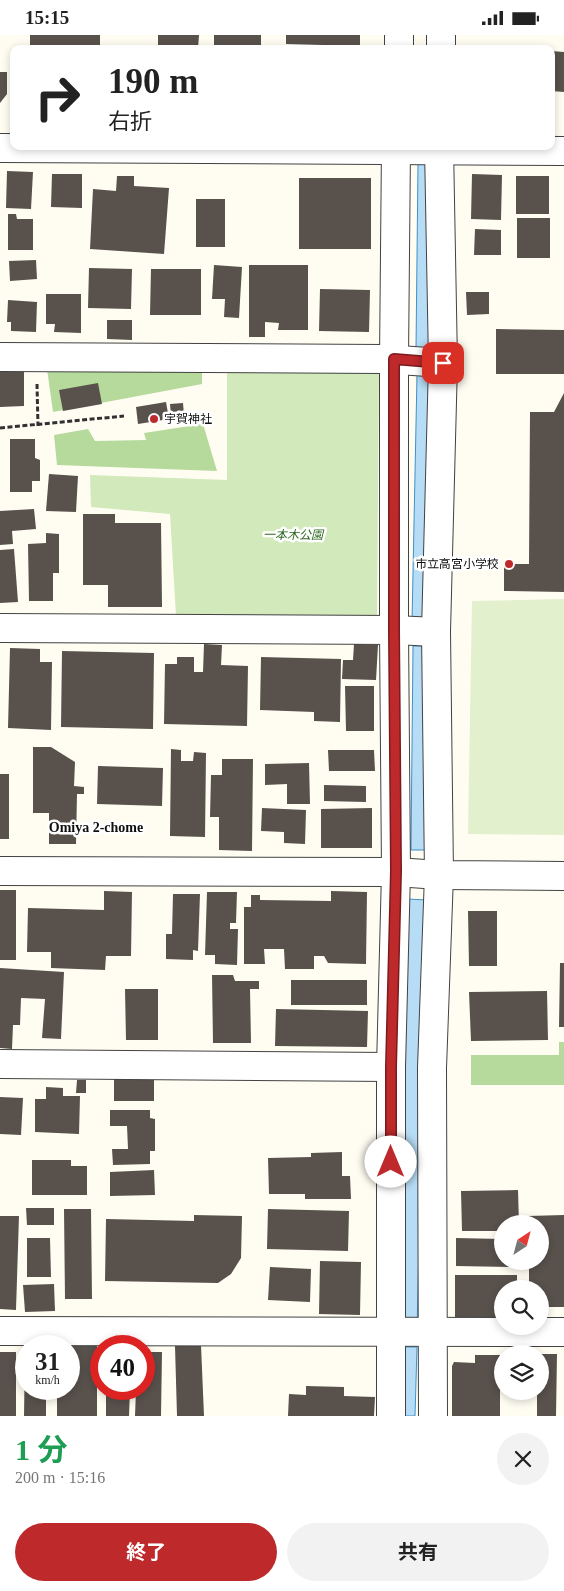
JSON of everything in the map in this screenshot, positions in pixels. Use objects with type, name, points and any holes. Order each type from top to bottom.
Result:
[{"type":"street","points":[[391,1416],[391,1067],[396,871],[394,630],[396,150]]},
{"type":"street","points":[[433,1416],[432,1068],[439,875],[436,632],[443,363],[439,150]]},
{"type":"street","points":[[522,150],[564,151]]},
{"type":"street","points":[[0,357],[394,359],[443,363]]},
{"type":"street","points":[[0,628],[394,630],[436,632]]},
{"type":"street","points":[[0,871],[396,871],[439,875],[564,876]]},
{"type":"street","points":[[0,1065],[391,1067]]},
{"type":"street","points":[[0,1331],[564,1332]]},
{"type":"path","points":[[37,357],[38,426]]},
{"type":"path","points":[[0,428],[38,426],[124,416]]},
{"type":"green space","name":"一本木公園","points":[[379,367],[377,623],[176,616],[170,514],[91,507],[90,475],[227,480],[227,370]]},
{"type":"green space","points":[[47,369],[202,369],[202,384],[53,412]]},
{"type":"green space","points":[[203,424],[217,471],[57,465],[54,435],[88,429],[95,441],[146,440],[144,433]]},
{"type":"green space","points":[[564,599],[564,835],[468,834],[472,601]]},
{"type":"green space","points":[[559,1042],[564,1042],[564,1085],[471,1085],[471,1055],[559,1055]]},
{"type":"water","points":[[418,164],[437,164],[435,349],[416,349]]},
{"type":"water","points":[[417,375],[434,375],[430,623],[412,623]]},
{"type":"water","points":[[413,646],[432,646],[430,850],[411,850]]},
{"type":"water","points":[[407,899],[427,900],[417,1329],[397,1329]]},
{"type":"water","points":[[397,1347],[417,1347],[415,1416],[395,1416]]},
{"type":"building","points":[[30,35],[100,35],[100,45],[30,45]]},
{"type":"building","points":[[158,35],[199,35],[198,45],[158,45]]},
{"type":"building","points":[[214,35],[261,35],[261,45],[214,45]]},
{"type":"building","points":[[286,35],[360,35],[360,45],[286,44]]},
{"type":"building","points":[[555,51],[564,52],[564,92],[555,91]]},
{"type":"building","points":[[0,72],[7,72],[7,94],[0,103]]},
{"type":"building","points":[[7,171],[33,172],[31,209],[6,208]]},
{"type":"building","points":[[52,174],[82,174],[82,208],[51,207]]},
{"type":"building","points":[[472,174],[502,175],[501,220],[471,219]]},
{"type":"building","points":[[117,176],[134,176],[134,186],[169,188],[164,254],[90,249],[93,189],[116,191]]},
{"type":"building","points":[[516,176],[549,176],[549,214],[516,214]]},
{"type":"building","points":[[299,178],[371,178],[371,249],[299,249]]},
{"type":"building","points":[[196,199],[225,199],[225,247],[196,247]]},
{"type":"building","points":[[8,214],[16,214],[17,219],[33,219],[33,250],[8,250]]},
{"type":"building","points":[[517,218],[550,218],[550,258],[517,258]]},
{"type":"building","points":[[475,229],[501,230],[501,255],[474,255]]},
{"type":"building","points":[[36,260],[37,279],[10,281],[9,261]]},
{"type":"building","points":[[214,265],[242,267],[239,318],[224,317],[225,299],[212,299]]},
{"type":"building","points":[[249,265],[308,265],[308,330],[278,330],[279,323],[265,322],[265,337],[249,337]]},
{"type":"building","points":[[89,268],[132,269],[131,309],[88,308]]},
{"type":"building","points":[[151,269],[201,269],[201,315],[150,315]]},
{"type":"building","points":[[320,289],[370,290],[369,332],[319,331]]},
{"type":"building","points":[[466,292],[489,292],[489,314],[467,315]]},
{"type":"building","points":[[46,294],[81,294],[81,333],[54,332],[55,324],[46,324]]},
{"type":"building","points":[[8,300],[37,302],[36,332],[11,331],[11,322],[7,322]]},
{"type":"building","points":[[107,320],[132,320],[132,340],[107,339]]},
{"type":"building","points":[[496,329],[564,330],[564,374],[496,374]]},
{"type":"building","points":[[0,372],[24,372],[24,406],[0,407]]},
{"type":"building","points":[[98,383],[102,404],[63,411],[59,390]]},
{"type":"building","points":[[564,393],[564,592],[504,591],[504,564],[529,564],[530,412],[554,412]]},
{"type":"building","points":[[166,402],[169,419],[138,424],[136,407]]},
{"type":"building","points":[[183,403],[184,415],[171,416],[170,404]]},
{"type":"building","points":[[10,439],[35,439],[35,458],[40,460],[40,481],[32,481],[32,492],[10,492]]},
{"type":"building","points":[[49,474],[78,476],[76,512],[46,511]]},
{"type":"building","points":[[34,509],[36,529],[12,531],[13,544],[0,545],[0,511]]},
{"type":"building","points":[[83,514],[115,514],[115,523],[161,523],[162,607],[108,607],[108,585],[83,585]]},
{"type":"building","points":[[46,533],[59,534],[59,573],[53,573],[53,601],[29,601],[28,544],[46,543]]},
{"type":"building","points":[[14,549],[18,602],[0,603],[0,550]]},
{"type":"building","points":[[204,644],[222,645],[221,665],[248,666],[247,726],[164,724],[165,664],[177,664],[177,657],[194,657],[194,672],[203,672]]},
{"type":"building","points":[[354,644],[378,645],[376,680],[342,679],[343,660],[353,660]]},
{"type":"building","points":[[10,648],[40,649],[40,662],[52,662],[51,730],[8,728]]},
{"type":"building","points":[[62,651],[154,653],[153,729],[61,727]]},
{"type":"building","points":[[261,657],[341,659],[340,722],[314,721],[314,712],[260,710]]},
{"type":"building","points":[[345,686],[374,686],[374,731],[346,731]]},
{"type":"building","points":[[33,747],[51,747],[75,762],[74,786],[84,787],[84,794],[77,794],[76,844],[49,844],[49,813],[33,813]]},
{"type":"building","points":[[171,749],[181,750],[181,761],[193,761],[194,752],[206,753],[205,837],[170,836]]},
{"type":"building","points":[[328,750],[374,750],[375,771],[329,771]]},
{"type":"building","points":[[222,759],[253,759],[252,851],[219,850],[219,817],[210,817],[211,775],[222,775]]},
{"type":"building","points":[[309,763],[310,804],[287,804],[287,784],[265,785],[265,764]]},
{"type":"building","points":[[98,766],[163,768],[162,806],[97,804]]},
{"type":"building","points":[[0,774],[9,774],[9,839],[0,839]]},
{"type":"building","points":[[324,785],[366,786],[366,802],[324,801]]},
{"type":"building","points":[[262,808],[306,810],[305,844],[284,843],[284,832],[261,831]]},
{"type":"building","points":[[372,808],[372,848],[321,848],[321,809]]},
{"type":"building","points":[[0,890],[16,890],[16,960],[0,960]]},
{"type":"building","points":[[104,891],[132,892],[131,956],[106,956],[105,970],[51,968],[51,952],[27,952],[28,908],[104,910]]},
{"type":"building","points":[[331,891],[367,892],[366,964],[328,963],[324,956],[314,956],[314,969],[285,969],[284,949],[264,949],[265,964],[244,964],[244,907],[251,907],[251,895],[260,895],[260,900],[331,901]]},
{"type":"building","points":[[207,892],[237,892],[236,923],[230,923],[230,929],[238,929],[237,965],[215,964],[215,955],[205,955]]},
{"type":"building","points":[[173,894],[200,894],[198,951],[193,950],[193,960],[166,959],[166,934],[172,934]]},
{"type":"building","points":[[468,911],[497,911],[497,966],[469,966]]},
{"type":"building","points":[[560,963],[564,963],[564,1027],[559,1027]]},
{"type":"building","points":[[0,968],[64,972],[61,1039],[42,1038],[45,999],[21,998],[20,1025],[13,1025],[12,1049],[0,1048]]},
{"type":"building","points":[[212,975],[233,975],[235,981],[259,981],[259,989],[250,989],[251,1043],[213,1043]]},
{"type":"building","points":[[291,980],[367,980],[367,1005],[291,1005]]},
{"type":"building","points":[[125,989],[158,989],[158,1040],[126,1040]]},
{"type":"building","points":[[547,991],[548,1040],[471,1041],[469,992]]},
{"type":"building","points":[[276,1009],[368,1011],[367,1047],[275,1046]]},
{"type":"building","points":[[114,1079],[154,1080],[154,1101],[114,1101]]},
{"type":"building","points":[[77,1080],[86,1080],[86,1093],[76,1093]]},
{"type":"building","points":[[46,1087],[63,1088],[63,1096],[80,1096],[79,1134],[35,1132],[35,1099],[46,1099]]},
{"type":"building","points":[[0,1097],[23,1098],[21,1135],[0,1134]]},
{"type":"building","points":[[110,1110],[150,1110],[150,1118],[155,1119],[155,1151],[150,1151],[150,1164],[113,1165],[112,1149],[128,1149],[127,1126],[110,1126]]},
{"type":"building","points":[[342,1152],[342,1176],[350,1176],[351,1199],[305,1199],[305,1194],[269,1194],[268,1158],[311,1157],[311,1153]]},
{"type":"building","points":[[32,1160],[71,1160],[71,1166],[87,1166],[87,1195],[32,1195]]},
{"type":"building","points":[[154,1170],[155,1195],[110,1196],[110,1172]]},
{"type":"building","points":[[518,1190],[519,1215],[494,1215],[494,1231],[462,1231],[461,1191]]},
{"type":"building","points":[[26,1208],[54,1208],[54,1225],[27,1225]]},
{"type":"building","points":[[64,1209],[91,1209],[92,1299],[65,1299]]},
{"type":"building","points":[[268,1209],[349,1211],[348,1251],[267,1249]]},
{"type":"building","points":[[194,1215],[242,1216],[241,1258],[231,1274],[218,1283],[105,1281],[106,1219],[194,1221]]},
{"type":"building","points":[[549,1215],[564,1215],[564,1307],[549,1307],[549,1280],[529,1280],[529,1270],[549,1270]]},
{"type":"building","points":[[0,1216],[19,1216],[16,1310],[0,1309]]},
{"type":"building","points":[[27,1238],[50,1238],[51,1277],[27,1277]]},
{"type":"building","points":[[456,1238],[494,1239],[494,1267],[456,1266]]},
{"type":"building","points":[[320,1261],[361,1262],[360,1315],[319,1314]]},
{"type":"building","points":[[270,1267],[311,1269],[310,1302],[268,1300]]},
{"type":"building","points":[[455,1275],[517,1275],[517,1280],[494,1280],[494,1317],[455,1318]]},
{"type":"building","points":[[54,1284],[55,1311],[25,1312],[23,1285]]},
{"type":"building","points":[[80,1345],[90,1345],[90,1400],[97,1400],[97,1416],[57,1416],[57,1400],[80,1400]]},
{"type":"building","points":[[201,1345],[204,1416],[177,1416],[175,1346]]},
{"type":"building","points":[[0,1352],[15,1352],[16,1416],[0,1416]]},
{"type":"building","points":[[155,1352],[162,1352],[161,1416],[135,1416],[136,1400],[155,1400]]},
{"type":"building","points":[[549,1354],[557,1354],[556,1416],[537,1416],[537,1400],[549,1400]]},
{"type":"building","points":[[475,1355],[494,1355],[494,1400],[500,1400],[500,1416],[452,1416],[452,1366],[454,1362],[475,1363]]},
{"type":"building","points":[[306,1386],[344,1387],[344,1396],[375,1397],[374,1416],[288,1416],[289,1394],[306,1395]]},
{"type":"building","points":[[24,1400],[46,1400],[46,1416],[24,1416]]},
{"type":"building","points":[[106,1400],[130,1400],[129,1416],[106,1416]]},
{"type":"place","name":"宇賀神社","points":[[154,419]]},
{"type":"place","name":"市立高宮小学校","points":[[509,564]]},
{"type":"district","name":"Omiya 2-chome","points":[[96,827]]},
{"type":"route","points":[[391,1162],[391,1067],[396,871],[394,359],[443,363]]}]
